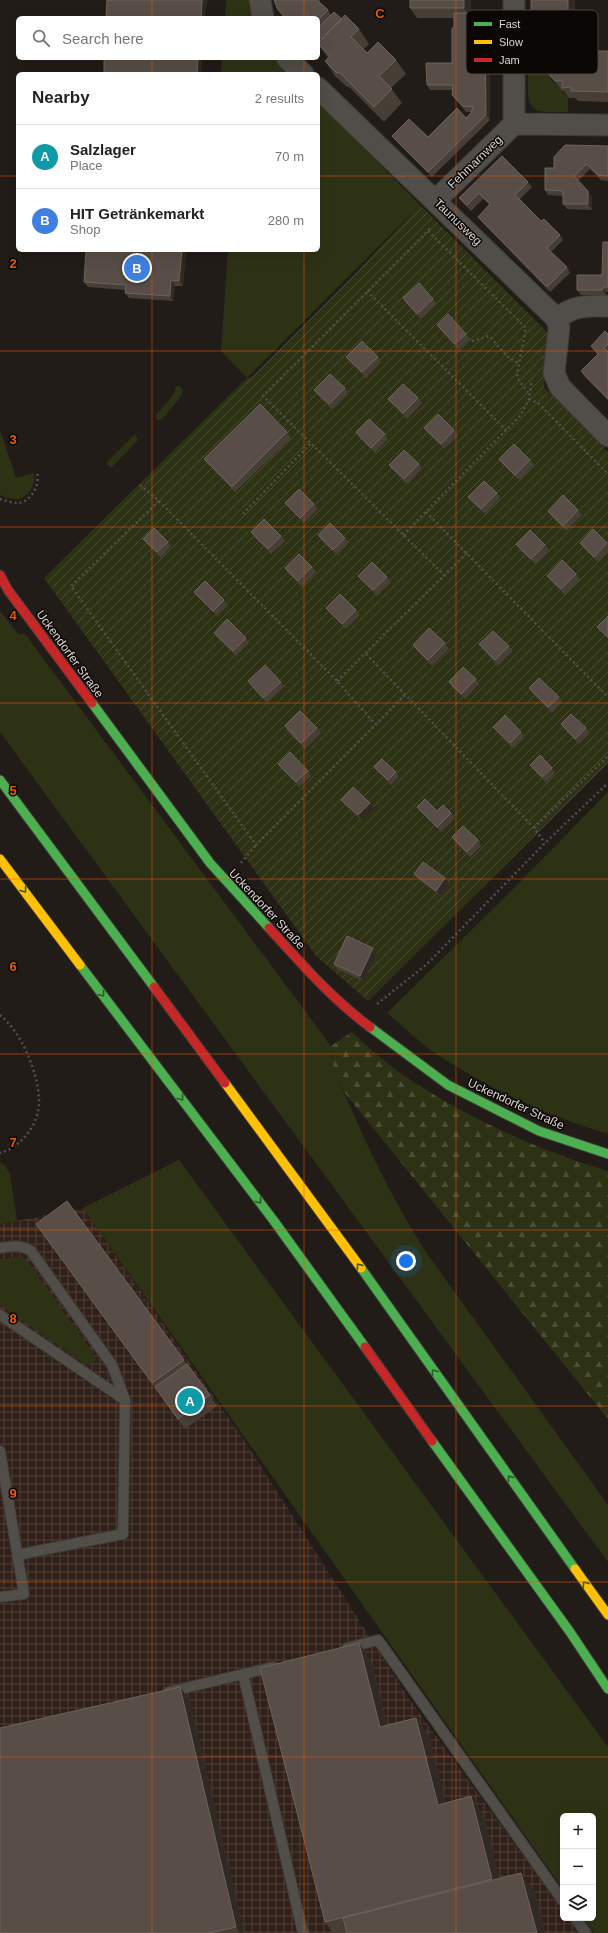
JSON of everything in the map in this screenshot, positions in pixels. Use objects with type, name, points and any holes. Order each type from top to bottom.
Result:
[{"type":"main road","name":"Uckendorfer Straße","points":[[0,575],[13,596],[210,863],[321,985],[360,1018],[448,1085],[539,1131],[608,1154]]},
{"type":"main road","points":[[0,780],[307,1193],[608,1615]]},
{"type":"main road","points":[[0,859],[279,1228],[570,1632],[608,1689]]},
{"type":"street","points":[[260,0],[263,16]]},
{"type":"street","points":[[288,60],[301,72]]},
{"type":"street","points":[[514,74],[514,124],[608,125]]},
{"type":"street","name":"Taunusweg","points":[[320,90],[441,205],[557,319]]},
{"type":"street","name":"Fehmarnweg","points":[[441,205],[514,124]]},
{"type":"street","points":[[608,306],[580,306],[564,313],[557,319],[559,328],[554,373],[560,387],[608,436]]},
{"type":"lane","points":[[0,1248],[16,1246],[25,1247],[31,1250],[112,1365],[125,1400],[124,1534],[17,1555]]},
{"type":"lane","points":[[0,1315],[125,1400]]},
{"type":"lane","points":[[0,1451],[24,1594],[0,1597]]},
{"type":"lane","points":[[340,1650],[378,1640],[560,1897]]},
{"type":"lane","points":[[160,1694],[281,1665]]},
{"type":"lane","points":[[243,1674],[304,1933]]},
{"type":"lane","points":[[577,1921],[586,1933]]},
{"type":"path","points":[[441,205],[428,231],[263,396],[444,576]]},
{"type":"path","points":[[428,231],[526,328],[517,374],[518,379],[530,394]]},
{"type":"path","points":[[367,291],[507,431]]},
{"type":"path","points":[[472,341],[489,336],[509,358],[518,363]]},
{"type":"path","points":[[403,535],[507,431],[520,416],[529,399],[532,379],[537,366],[555,359]]},
{"type":"path","points":[[529,399],[538,403],[608,474]]},
{"type":"path","points":[[243,514],[310,444]]},
{"type":"path","points":[[0,500],[15,503],[29,498],[39,478],[37,472]]},
{"type":"path","points":[[140,485],[159,501],[337,681],[375,724]]},
{"type":"path","points":[[159,501],[71,586],[256,845],[405,694]]},
{"type":"path","points":[[426,512],[608,697]]},
{"type":"path","points":[[337,681],[467,553]]},
{"type":"path","points":[[366,654],[534,828],[545,843]]},
{"type":"path","points":[[534,828],[608,756]]},
{"type":"path","points":[[360,1018],[426,965],[545,843],[608,783]]},
{"type":"path","points":[[0,1015],[18,1034],[36,1079],[39,1101],[36,1116],[25,1138],[17,1146],[0,1153]]},
{"type":"shaded area","points":[[83,1208],[248,1446],[410,1700],[560,1906],[560,1921],[571,1921],[580,1933],[0,1933],[0,1224]]},
{"type":"green space","points":[[226,0],[255,0],[255,16],[225,16]]},
{"type":"green space","points":[[222,60],[276,60],[288,72],[221,72]]},
{"type":"green space","points":[[528,74],[546,74],[568,97],[568,112],[545,112],[533,107],[528,94]]},
{"type":"green space","points":[[320,104],[420,205],[247,378],[221,351],[228,252],[320,252]]},
{"type":"green space","points":[[420,205],[548,333],[544,387],[608,452],[608,763],[368,1001],[316,956],[44,578],[247,378],[252,377],[356,273]]},
{"type":"green space","points":[[176,386],[180,386],[183,390],[180,398],[162,419],[158,420],[156,415],[174,394]]},
{"type":"green space","points":[[0,430],[16,478],[34,473],[32,488],[20,499],[7,498],[0,495]]},
{"type":"green space","points":[[135,434],[138,440],[111,468],[106,463]]},
{"type":"green space","points":[[0,611],[18,634],[25,634],[331,1046],[336,1073],[362,1133],[379,1169],[417,1238],[608,1505],[608,1562],[0,732]]},
{"type":"green space","points":[[608,792],[608,1134],[565,1120],[523,1102],[483,1082],[437,1054],[387,1013],[511,891]]},
{"type":"green space","points":[[352,1032],[378,1056],[399,1072],[453,1106],[529,1143],[608,1171],[608,1419],[344,1092],[334,1071],[331,1046]]},
{"type":"green space","points":[[179,1160],[608,1747],[608,1933],[594,1933],[585,1921],[596,1921],[596,1813],[560,1813],[560,1885],[83,1208]]},
{"type":"green space","points":[[0,1162],[6,1167],[10,1174],[17,1221],[0,1224]]},
{"type":"green space","points":[[16,1257],[23,1258],[28,1262],[95,1356],[95,1361],[91,1364],[86,1365],[0,1305],[0,1260]]},
{"type":"building","points":[[107,0],[202,0],[201,16],[106,16]]},
{"type":"building","points":[[274,0],[317,0],[328,10],[320,18],[320,16],[310,16],[308,14],[306,16],[284,16],[278,10]]},
{"type":"building","points":[[410,0],[464,0],[464,8],[410,8]]},
{"type":"building","points":[[531,0],[568,0],[568,10],[531,10]]},
{"type":"building","points":[[334,12],[342,19],[322,39],[320,38],[320,26]]},
{"type":"building","points":[[454,13],[466,13],[466,74],[486,74],[486,115],[428,172],[392,136],[409,119],[428,137],[457,108],[466,118],[471,113],[473,107],[463,106],[452,95],[453,85],[427,85],[426,63],[452,63],[452,28],[454,28]]},
{"type":"building","points":[[345,15],[359,29],[351,37],[367,53],[378,42],[396,60],[379,76],[392,89],[374,107],[339,72],[337,73],[325,61],[330,56],[320,46],[320,41]]},
{"type":"building","points":[[598,51],[608,51],[608,92],[571,91],[571,87],[562,88],[562,81],[555,81],[551,74],[598,74]]},
{"type":"building","points":[[104,60],[198,60],[197,72],[104,72]]},
{"type":"building","points":[[565,145],[608,146],[608,176],[598,175],[587,164],[574,176],[588,191],[588,204],[563,204],[563,191],[545,190],[545,168],[554,168],[554,157]]},
{"type":"building","points":[[502,156],[528,182],[515,195],[541,221],[544,219],[560,235],[547,248],[567,267],[547,287],[478,217],[490,204],[479,193],[467,205],[459,198]]},
{"type":"building","points":[[603,242],[608,242],[608,287],[603,287],[603,290],[577,290],[577,275],[602,275]]},
{"type":"building","points":[[86,252],[182,252],[179,281],[171,280],[170,296],[125,293],[126,285],[84,282]]},
{"type":"building","points":[[419,283],[433,299],[417,314],[403,298]]},
{"type":"building","points":[[448,314],[466,334],[455,344],[437,325]]},
{"type":"building","points":[[605,331],[608,334],[608,344],[604,348],[608,352],[608,399],[581,371],[598,354],[591,346]]},
{"type":"building","points":[[362,341],[378,357],[362,372],[346,357]]},
{"type":"building","points":[[330,374],[345,388],[329,404],[314,390]]},
{"type":"building","points":[[403,384],[418,398],[403,413],[388,399]]},
{"type":"building","points":[[260,404],[287,432],[232,487],[204,459]]},
{"type":"building","points":[[438,414],[454,430],[441,444],[424,428]]},
{"type":"building","points":[[369,419],[385,434],[371,448],[356,432]]},
{"type":"building","points":[[514,444],[530,460],[515,475],[499,459]]},
{"type":"building","points":[[404,450],[419,464],[404,479],[389,465]]},
{"type":"building","points":[[484,481],[497,493],[481,509],[468,497]]},
{"type":"building","points":[[299,489],[314,504],[300,518],[285,503]]},
{"type":"building","points":[[563,495],[578,510],[563,526],[548,511]]},
{"type":"building","points":[[264,519],[281,536],[268,549],[251,532]]},
{"type":"building","points":[[330,523],[345,538],[333,550],[318,535]]},
{"type":"building","points":[[154,528],[168,542],[157,552],[143,539]]},
{"type":"building","points":[[593,529],[607,543],[594,557],[580,543]]},
{"type":"building","points":[[530,530],[545,545],[531,559],[516,544]]},
{"type":"building","points":[[299,554],[312,567],[298,581],[285,568]]},
{"type":"building","points":[[562,560],[576,574],[561,589],[547,576]]},
{"type":"building","points":[[372,562],[387,577],[373,590],[358,576]]},
{"type":"building","points":[[205,581],[224,600],[213,611],[194,592]]},
{"type":"building","points":[[340,594],[356,610],[342,624],[326,608]]},
{"type":"building","points":[[608,616],[608,637],[597,627]]},
{"type":"building","points":[[227,619],[246,638],[233,651],[214,633]]},
{"type":"building","points":[[429,628],[445,643],[428,660],[413,645]]},
{"type":"building","points":[[493,631],[509,646],[495,660],[479,644]]},
{"type":"building","points":[[265,665],[281,682],[263,698],[248,681]]},
{"type":"building","points":[[463,667],[476,679],[461,694],[449,682]]},
{"type":"building","points":[[539,678],[559,697],[548,707],[529,688]]},
{"type":"building","points":[[300,711],[317,728],[301,743],[285,726]]},
{"type":"building","points":[[571,714],[586,728],[575,739],[561,724]]},
{"type":"building","points":[[505,715],[521,732],[510,743],[493,727]]},
{"type":"building","points":[[290,752],[308,771],[296,782],[278,764]]},
{"type":"building","points":[[540,755],[552,768],[542,777],[530,765]]},
{"type":"building","points":[[382,759],[396,772],[388,780],[374,767]]},
{"type":"building","points":[[353,787],[370,803],[358,815],[341,800]]},
{"type":"building","points":[[425,799],[437,811],[443,805],[451,813],[437,827],[417,807]]},
{"type":"building","points":[[463,826],[478,840],[467,852],[452,837]]},
{"type":"building","points":[[423,862],[445,878],[436,891],[414,874]]},
{"type":"building","points":[[347,936],[373,948],[360,976],[334,964]]},
{"type":"building","points":[[67,1201],[184,1360],[152,1383],[36,1224]]},
{"type":"building","points":[[187,1364],[210,1395],[178,1419],[155,1387]]},
{"type":"building","points":[[359,1643],[380,1727],[416,1718],[438,1805],[471,1796],[492,1879],[325,1922],[260,1668]]},
{"type":"building","points":[[180,1687],[236,1927],[210,1933],[0,1933],[0,1728]]},
{"type":"building","points":[[521,1873],[537,1933],[347,1933],[343,1918]]},
{"type":"traffic: fast","points":[[92,703],[210,863],[269,928]]},
{"type":"traffic: fast","points":[[0,780],[154,987]]},
{"type":"traffic: fast","points":[[80,965],[274,1221],[365,1347]]},
{"type":"traffic: fast","points":[[370,1027],[448,1085],[539,1131],[608,1154]]},
{"type":"traffic: fast","points":[[361,1268],[575,1569]]},
{"type":"traffic: fast","points":[[432,1441],[570,1632],[608,1689]]},
{"type":"traffic: slow","points":[[0,859],[80,965]]},
{"type":"traffic: slow","points":[[225,1083],[361,1268]]},
{"type":"traffic: slow","points":[[575,1569],[608,1615]]},
{"type":"traffic: jam","points":[[0,575],[8,590],[92,703]]},
{"type":"traffic: jam","points":[[269,928],[330,993],[370,1027]]},
{"type":"traffic: jam","points":[[154,987],[225,1083]]},
{"type":"traffic: jam","points":[[365,1347],[432,1441]]},
{"type":"place","name":"HIT Getränkemarkt","points":[[137,268]]},
{"type":"place","name":"Salzlager","points":[[190,1401]]}]
